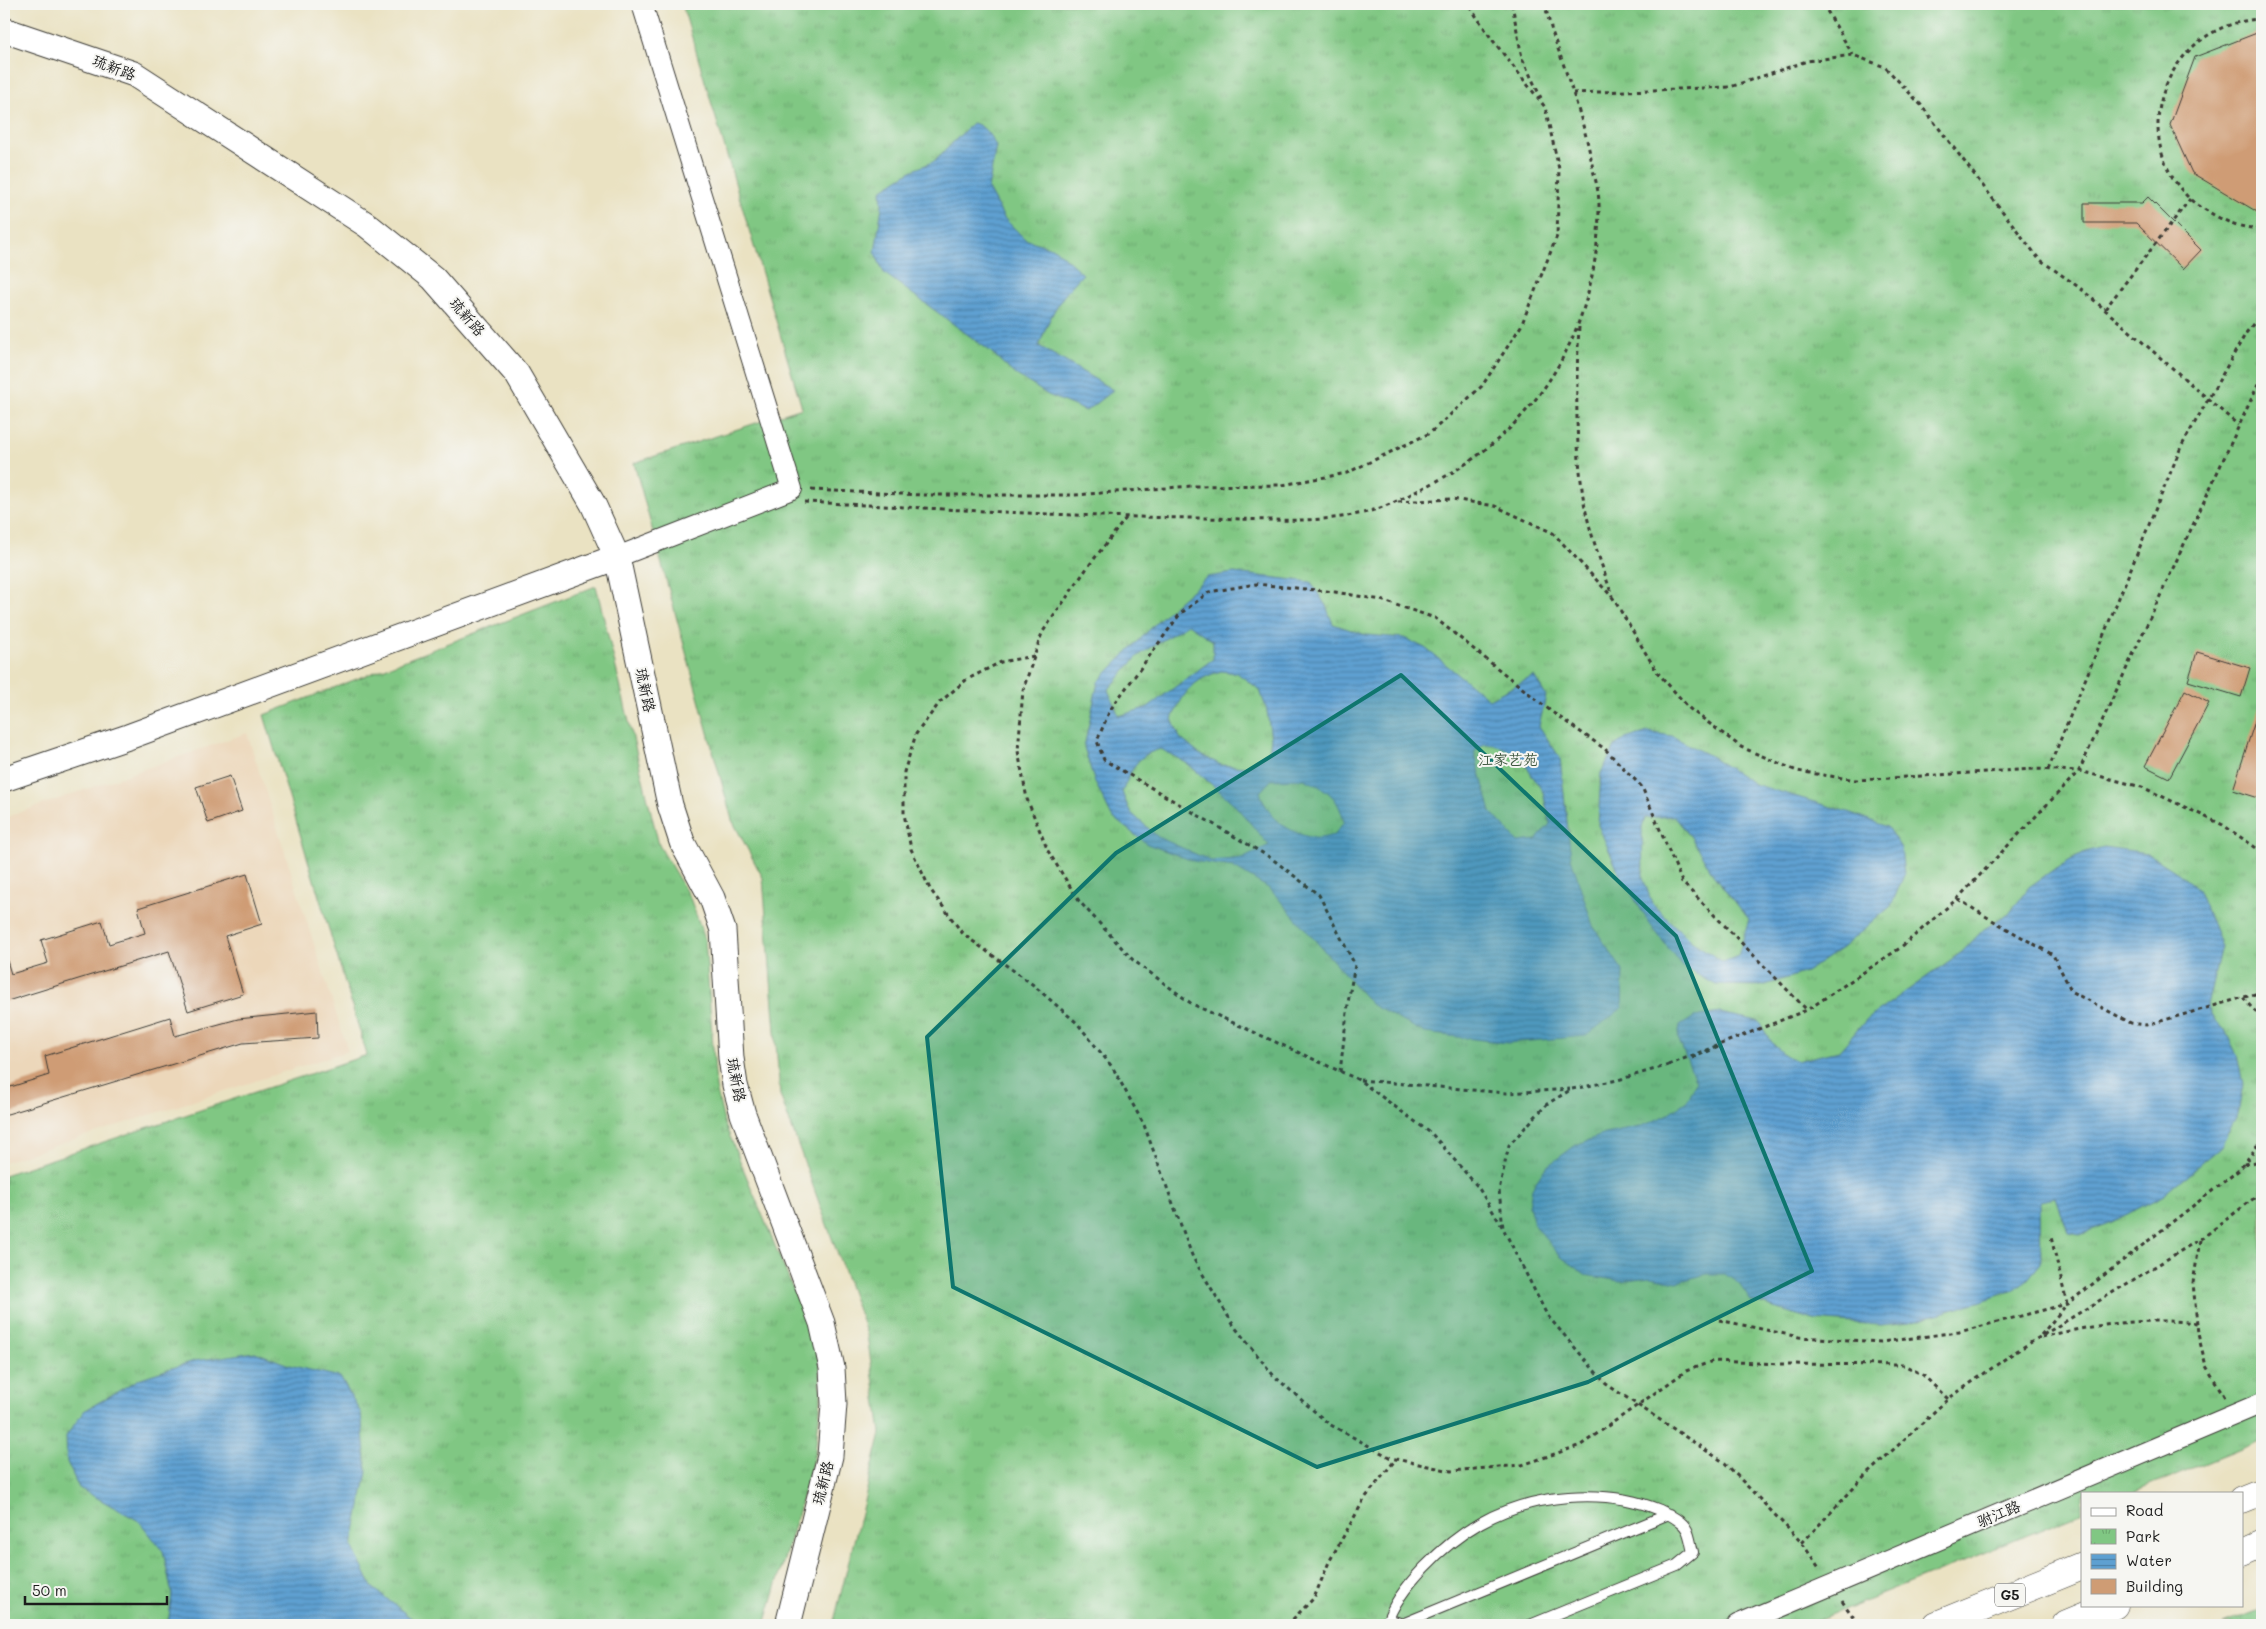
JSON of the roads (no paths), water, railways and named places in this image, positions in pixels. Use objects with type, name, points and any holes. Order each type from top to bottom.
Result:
[{"type":"highway","points":[[2244,1499],[2262,1492]]},
{"type":"highway","points":[[2244,1551],[2262,1543]]},
{"type":"highway","name":"G5","points":[[1937,1625],[2081,1566]]},
{"type":"highway","points":[[2066,1625],[2112,1606]]},
{"type":"street","points":[[4,779],[128,737],[617,557],[792,490],[642,4]]},
{"type":"street","name":"琉新路","points":[[4,30],[134,74],[367,225],[433,278],[517,374],[593,504],[617,557],[670,805],[682,842],[712,898],[723,930],[731,1058],[735,1085],[743,1114],[822,1323],[832,1368],[834,1404],[830,1456],[788,1625]]},
{"type":"street","name":"驸江路","points":[[1737,1625],[2262,1403]]},
{"type":"lane","points":[[1530,1625],[1678,1565],[1693,1552],[1687,1528],[1669,1514],[1642,1503],[1596,1496],[1544,1501],[1507,1511],[1480,1524],[1458,1538],[1431,1562],[1412,1583],[1387,1622],[1402,1624],[1669,1514]]},
{"type":"water","points":[[972,123],[984,128],[996,146],[988,189],[1004,218],[1025,239],[1055,249],[1083,274],[1056,307],[1039,346],[1113,390],[1086,411],[1048,395],[1012,372],[990,351],[884,273],[875,253],[882,206],[881,190],[911,171],[935,161]]},
{"type":"water","points":[[1234,573],[1311,582],[1326,606],[1333,624],[1366,635],[1404,638],[1425,648],[1489,699],[1534,676],[1546,696],[1539,726],[1560,758],[1571,858],[1593,926],[1623,971],[1622,1008],[1586,1036],[1507,1043],[1425,1033],[1372,1005],[1270,889],[1233,867],[1193,861],[1147,844],[1112,817],[1094,780],[1084,747],[1098,682],[1167,612],[1207,577]],"holes":[[[1188,624],[1213,641],[1213,659],[1148,707],[1119,716],[1108,690],[1138,656]],[[1221,671],[1237,673],[1260,690],[1267,711],[1271,738],[1269,753],[1246,767],[1221,765],[1199,754],[1180,738],[1172,719],[1190,688],[1203,678]],[[1484,744],[1493,744],[1519,755],[1543,792],[1550,824],[1536,840],[1518,842],[1491,812],[1474,752]],[[1161,749],[1188,764],[1233,803],[1269,845],[1244,858],[1211,861],[1158,837],[1130,812],[1122,792],[1136,764],[1145,755]],[[1304,779],[1331,795],[1339,806],[1344,822],[1334,835],[1321,838],[1305,836],[1287,828],[1273,816],[1263,801],[1260,792],[1271,780]]]},
{"type":"water","points":[[1648,732],[1672,736],[1710,756],[1754,784],[1851,813],[1887,827],[1901,848],[1904,875],[1891,906],[1842,948],[1806,972],[1762,986],[1716,985],[1682,966],[1649,923],[1619,873],[1598,825],[1601,773],[1616,745],[1625,739]],"holes":[[[1674,816],[1691,837],[1714,876],[1749,919],[1738,956],[1723,962],[1691,941],[1652,904],[1643,877],[1642,827],[1645,818]]]},
{"type":"water","points":[[2104,847],[2147,853],[2178,873],[2198,889],[2221,946],[2207,1006],[2214,1019],[2225,1030],[2237,1055],[2243,1084],[2238,1113],[2221,1147],[2164,1195],[2110,1223],[2080,1234],[2068,1232],[2056,1198],[2040,1201],[2041,1263],[2027,1280],[2011,1291],[1982,1301],[1910,1322],[1880,1325],[1814,1320],[1751,1301],[1739,1284],[1725,1274],[1707,1274],[1677,1282],[1650,1277],[1620,1281],[1585,1275],[1560,1256],[1534,1224],[1529,1206],[1532,1188],[1546,1167],[1576,1145],[1605,1134],[1640,1127],[1667,1115],[1688,1100],[1696,1082],[1678,1038],[1680,1026],[1694,1017],[1720,1013],[1758,1021],[1773,1044],[1785,1055],[1796,1061],[1839,1051],[1867,1019],[1962,952],[1984,929],[2009,914],[2029,887],[2053,870],[2085,852]]},
{"type":"water","points":[[255,1352],[289,1365],[340,1377],[361,1413],[367,1472],[352,1546],[372,1587],[417,1625],[168,1625],[172,1594],[163,1551],[139,1521],[79,1488],[67,1462],[66,1436],[84,1411],[141,1378],[194,1361]]},
{"type":"park label","name":"江家艺苑","points":[[1508,760]]}]
